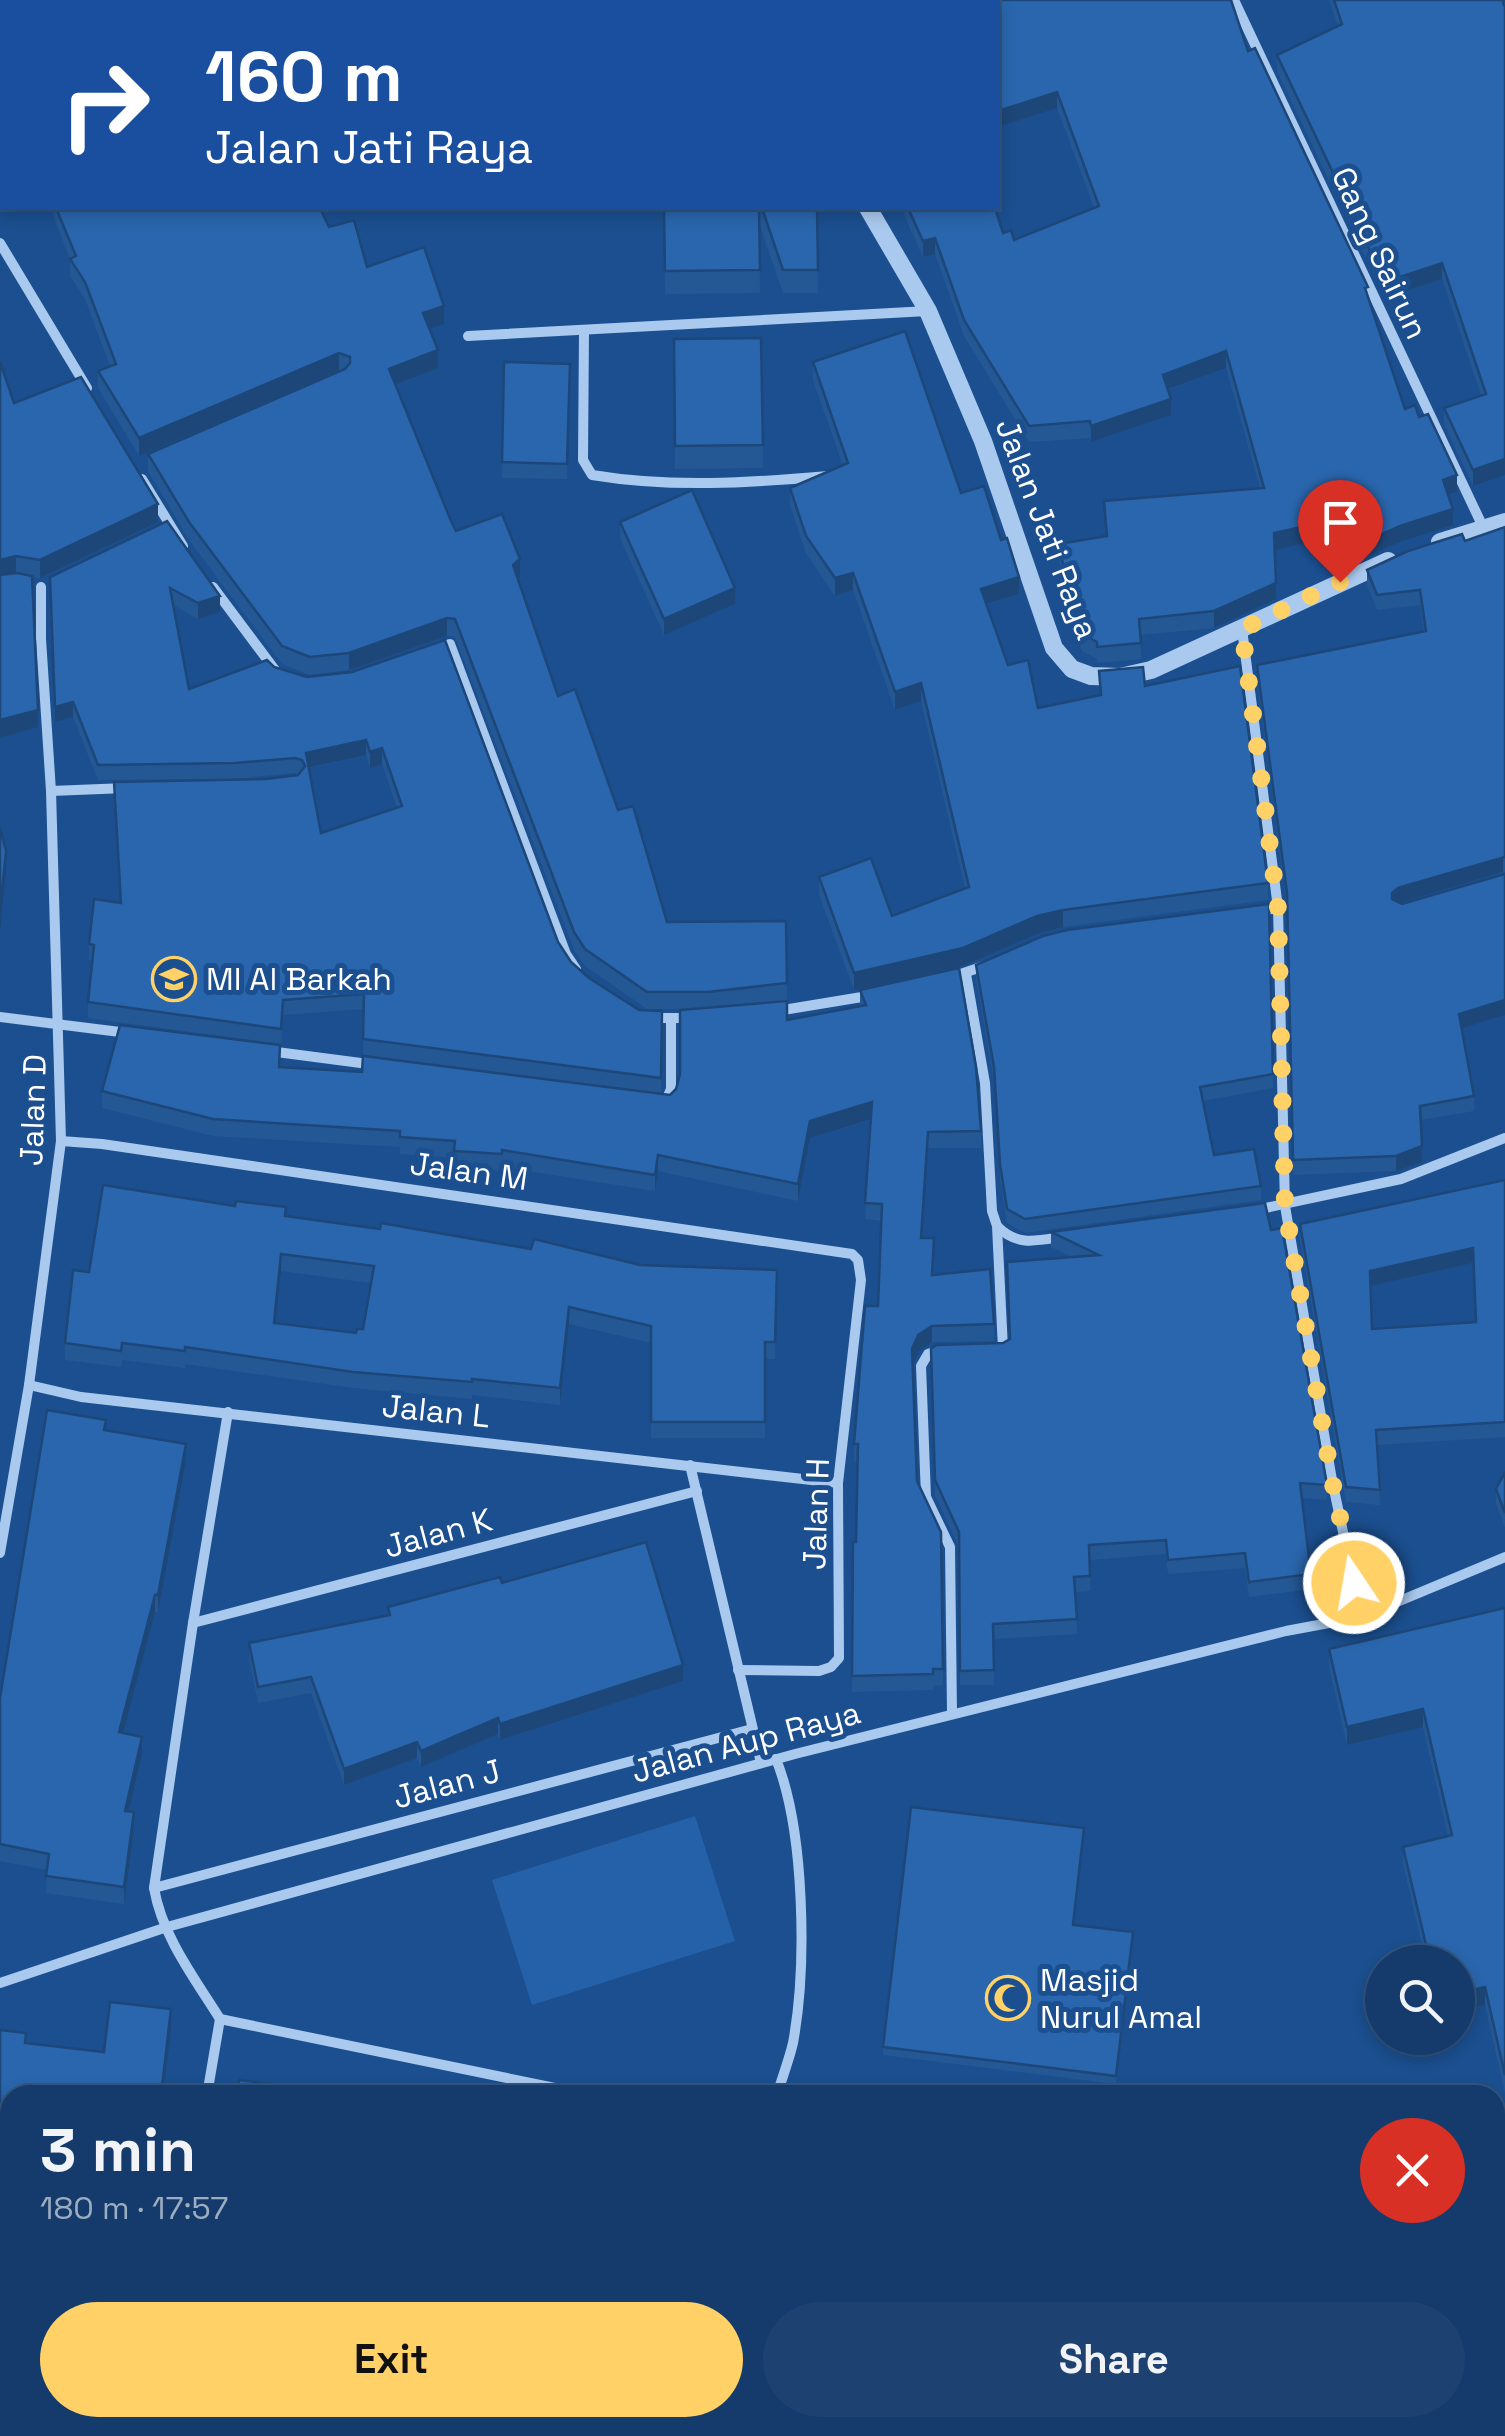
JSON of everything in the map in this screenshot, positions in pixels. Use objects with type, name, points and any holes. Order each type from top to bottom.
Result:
[{"type":"street","name":"Gang Sairun","points":[[1234,0],[1483,527]]},
{"type":"street","name":"Jalan Jati Raya","points":[[869,210],[928,311],[983,442],[1054,648],[1072,669],[1091,676],[1120,677],[1151,670],[1412,552],[1505,522]]},
{"type":"street","points":[[0,242],[94,399]]},
{"type":"street","points":[[468,336],[928,311]]},
{"type":"street","points":[[584,330],[584,460],[592,474],[635,482],[712,483],[837,475]]},
{"type":"street","points":[[134,468],[192,559]]},
{"type":"street","points":[[156,532],[172,524]]},
{"type":"street","points":[[203,574],[277,674],[293,679]]},
{"type":"street","name":"Jalan D","points":[[0,1553],[29,1385],[61,1141],[51,791],[36,586],[58,580]]},
{"type":"street","points":[[1242,629],[1278,908],[1285,1206],[1332,1480],[1361,1617]]},
{"type":"street","points":[[417,656],[450,644],[566,954],[586,980]]},
{"type":"street","points":[[51,791],[137,788]]},
{"type":"street","points":[[1240,913],[1278,908]]},
{"type":"street","points":[[931,982],[966,974],[996,960]]},
{"type":"street","points":[[966,974],[985,1083],[992,1210],[997,1226],[1003,1349],[988,1350]]},
{"type":"street","points":[[767,1012],[895,990]]},
{"type":"street","points":[[0,1017],[138,1034]]},
{"type":"street","points":[[644,1018],[708,1018]]},
{"type":"street","points":[[648,1101],[668,1103],[671,1018]]},
{"type":"street","points":[[256,1049],[393,1067]]},
{"type":"street","points":[[1248,1212],[1401,1179],[1505,1138]]},
{"type":"street","name":"Jalan M","points":[[61,1141],[846,1250],[860,1267]]},
{"type":"street","points":[[997,1226],[1007,1236],[1024,1242],[1080,1235]]},
{"type":"street","name":"Jalan H","points":[[738,1670],[819,1671],[831,1667],[839,1658],[838,1483],[860,1267]]},
{"type":"street","points":[[952,1714],[950,1547],[926,1497],[921,1366],[928,1354],[958,1350]]},
{"type":"street","name":"Jalan L","points":[[29,1385],[80,1397],[838,1483]]},
{"type":"street","points":[[209,2085],[220,2019],[166,1927],[154,1891],[192,1622],[228,1412]]},
{"type":"street","points":[[690,1465],[761,1763]]},
{"type":"street","name":"Jalan K","points":[[192,1622],[697,1491]]},
{"type":"street","name":"Jalan Aup Raya","points":[[0,1982],[166,1927],[761,1763],[1286,1631],[1361,1617],[1505,1557]]},
{"type":"street","name":"Jalan J","points":[[154,1891],[752,1729]]},
{"type":"street","points":[[776,1760],[786,1782],[798,1872],[801,1972],[792,2044],[781,2085]]},
{"type":"street","points":[[220,2019],[540,2085]]},
{"type":"shaded area","points":[[695,1816],[735,1941],[532,2005],[492,1880]]},
{"type":"building","points":[[1000,0],[1231,0],[1248,51],[1255,48],[1368,287],[1365,288],[1405,409],[1415,405],[1419,417],[1428,414],[1457,475],[1443,480],[1453,509],[1358,545],[1348,517],[1274,533],[1276,583],[1214,611],[1139,619],[1141,643],[1097,647],[1097,642],[1082,634],[1059,544],[1107,536],[1104,501],[1264,488],[1226,351],[1163,375],[1171,399],[1091,426],[1090,421],[1029,426],[964,320],[935,238],[923,241],[909,210],[996,210],[1003,233],[1011,230],[1014,240],[1099,206],[1057,92],[1000,110]]},
{"type":"building","points":[[1334,0],[1505,0],[1505,459],[1473,470],[1444,408],[1486,394],[1442,263],[1385,282],[1277,55],[1342,24]]},
{"type":"building","points":[[57,210],[321,210],[329,227],[354,220],[367,267],[424,247],[444,306],[423,313],[438,350],[389,369],[451,521],[456,531],[502,514],[520,559],[513,565],[558,696],[575,689],[618,810],[633,806],[667,922],[786,921],[787,983],[708,992],[647,992],[585,949],[574,932],[455,619],[447,618],[349,653],[310,657],[282,646],[189,522],[148,454],[345,369],[350,357],[339,353],[139,438],[98,371],[116,364],[85,282],[70,259],[76,256]]},
{"type":"building","points":[[664,210],[759,210],[760,270],[665,271]]},
{"type":"building","points":[[763,210],[817,210],[818,270],[783,270]]},
{"type":"building","points":[[905,331],[961,493],[984,486],[1001,540],[1007,538],[1019,577],[981,589],[1008,665],[1028,660],[1038,708],[1101,695],[1099,671],[1143,667],[1145,686],[1240,666],[1268,883],[1063,910],[1037,916],[963,948],[854,973],[819,877],[871,858],[892,916],[969,887],[921,683],[895,692],[853,573],[835,578],[806,536],[790,488],[848,463],[813,362]]},
{"type":"building","points":[[761,338],[763,445],[675,446],[674,339]]},
{"type":"building","points":[[0,362],[14,403],[81,377],[158,504],[40,560],[16,556],[0,560]]},
{"type":"building","points":[[504,362],[570,364],[567,464],[502,462]]},
{"type":"building","points":[[692,490],[735,588],[664,619],[620,522]]},
{"type":"building","points":[[167,521],[220,596],[198,603],[170,588],[189,689],[267,660],[274,667],[307,677],[352,672],[445,640],[558,942],[571,962],[589,978],[639,1010],[662,1011],[661,1078],[363,1039],[364,994],[283,1000],[281,1029],[88,1002],[94,899],[121,903],[114,782],[266,779],[298,775],[305,766],[295,758],[98,765],[73,702],[55,707],[50,577]],"holes":[[[366,740],[370,752],[382,748],[402,806],[321,833],[306,753]]]},
{"type":"building","points":[[1505,527],[1505,857],[1392,893],[1392,899],[1402,904],[1505,874],[1505,1000],[1459,1014],[1474,1096],[1420,1106],[1422,1146],[1396,1156],[1293,1160],[1287,893],[1257,665],[1426,631],[1420,590],[1377,595],[1367,570],[1408,551],[1462,534],[1465,541]]},
{"type":"building","points":[[0,575],[32,576],[38,710],[0,720]]},
{"type":"building","points":[[0,828],[6,851],[0,913]]},
{"type":"building","points":[[1269,904],[1273,1074],[1200,1087],[1214,1155],[1254,1149],[1261,1186],[1025,1219],[1007,1209],[994,1067],[976,965],[1043,936],[1067,930]]},
{"type":"building","points":[[959,968],[976,1067],[981,1131],[928,1132],[921,1238],[934,1238],[932,1275],[990,1269],[994,1324],[932,1326],[918,1335],[912,1349],[917,1481],[941,1532],[943,1669],[933,1669],[933,1674],[852,1676],[858,1444],[854,1444],[865,1306],[878,1306],[882,1204],[865,1203],[872,1102],[810,1121],[798,1184],[658,1155],[655,1175],[502,1150],[502,1154],[454,1151],[455,1141],[400,1137],[400,1131],[213,1119],[102,1091],[120,1025],[280,1045],[279,1067],[362,1072],[363,1056],[670,1095],[680,1074],[680,1010],[787,1001],[787,1020],[866,1005],[860,990]]},
{"type":"building","points":[[1505,1180],[1505,1422],[1376,1430],[1380,1490],[1346,1487],[1300,1224]],"holes":[[[1473,1248],[1476,1322],[1372,1329],[1370,1271]]]},
{"type":"building","points":[[103,1185],[235,1206],[236,1201],[286,1207],[285,1216],[380,1229],[381,1223],[531,1249],[534,1239],[640,1265],[777,1270],[775,1342],[765,1342],[765,1422],[651,1422],[651,1326],[569,1307],[560,1388],[353,1372],[185,1347],[185,1351],[122,1343],[121,1351],[65,1343],[73,1270],[89,1272]],"holes":[[[281,1254],[374,1266],[363,1329],[356,1333],[274,1323]]]},
{"type":"building","points":[[1265,1203],[1271,1230],[1282,1228],[1327,1485],[1300,1483],[1311,1574],[1249,1582],[1245,1553],[1168,1560],[1166,1540],[1089,1545],[1090,1576],[1074,1577],[1077,1619],[993,1624],[994,1670],[960,1671],[959,1532],[935,1480],[931,1349],[936,1345],[1003,1343],[1010,1339],[1007,1262],[1099,1255],[1051,1232]]},
{"type":"building","points":[[47,1410],[106,1420],[104,1430],[186,1444],[158,1595],[119,1732],[142,1737],[125,1811],[134,1812],[124,1887],[46,1876],[49,1854],[0,1844],[0,1698]]},
{"type":"building","points":[[1505,1472],[1505,1513],[1496,1489]]},
{"type":"building","points":[[646,1542],[683,1665],[500,1724],[498,1718],[421,1751],[417,1742],[344,1769],[311,1677],[258,1687],[249,1643],[390,1615],[388,1607],[500,1577],[502,1583]]},
{"type":"building","points":[[1505,1608],[1505,2075],[1485,1987],[1475,1989],[1475,1945],[1426,1945],[1403,1847],[1452,1835],[1423,1709],[1347,1727],[1329,1649]]},
{"type":"building","name":"Masjid Nurul Amal","points":[[911,1807],[1084,1828],[1073,1925],[1133,1932],[1116,2076],[883,2047]]},
{"type":"building","points":[[110,2002],[171,2009],[162,2085],[0,2085],[0,2030],[26,2033],[25,2043],[104,2052]]},
{"type":"building","points":[[239,2080],[280,2085],[238,2085]]},
{"type":"place","name":"MI Al Barkah","points":[[174,979]]},
{"type":"place","name":"Masjid Nurul Amal","points":[[1008,1998]]},
{"type":"route","points":[[1340,582],[1242,629],[1278,908],[1285,1206],[1332,1480],[1354,1583]]}]
